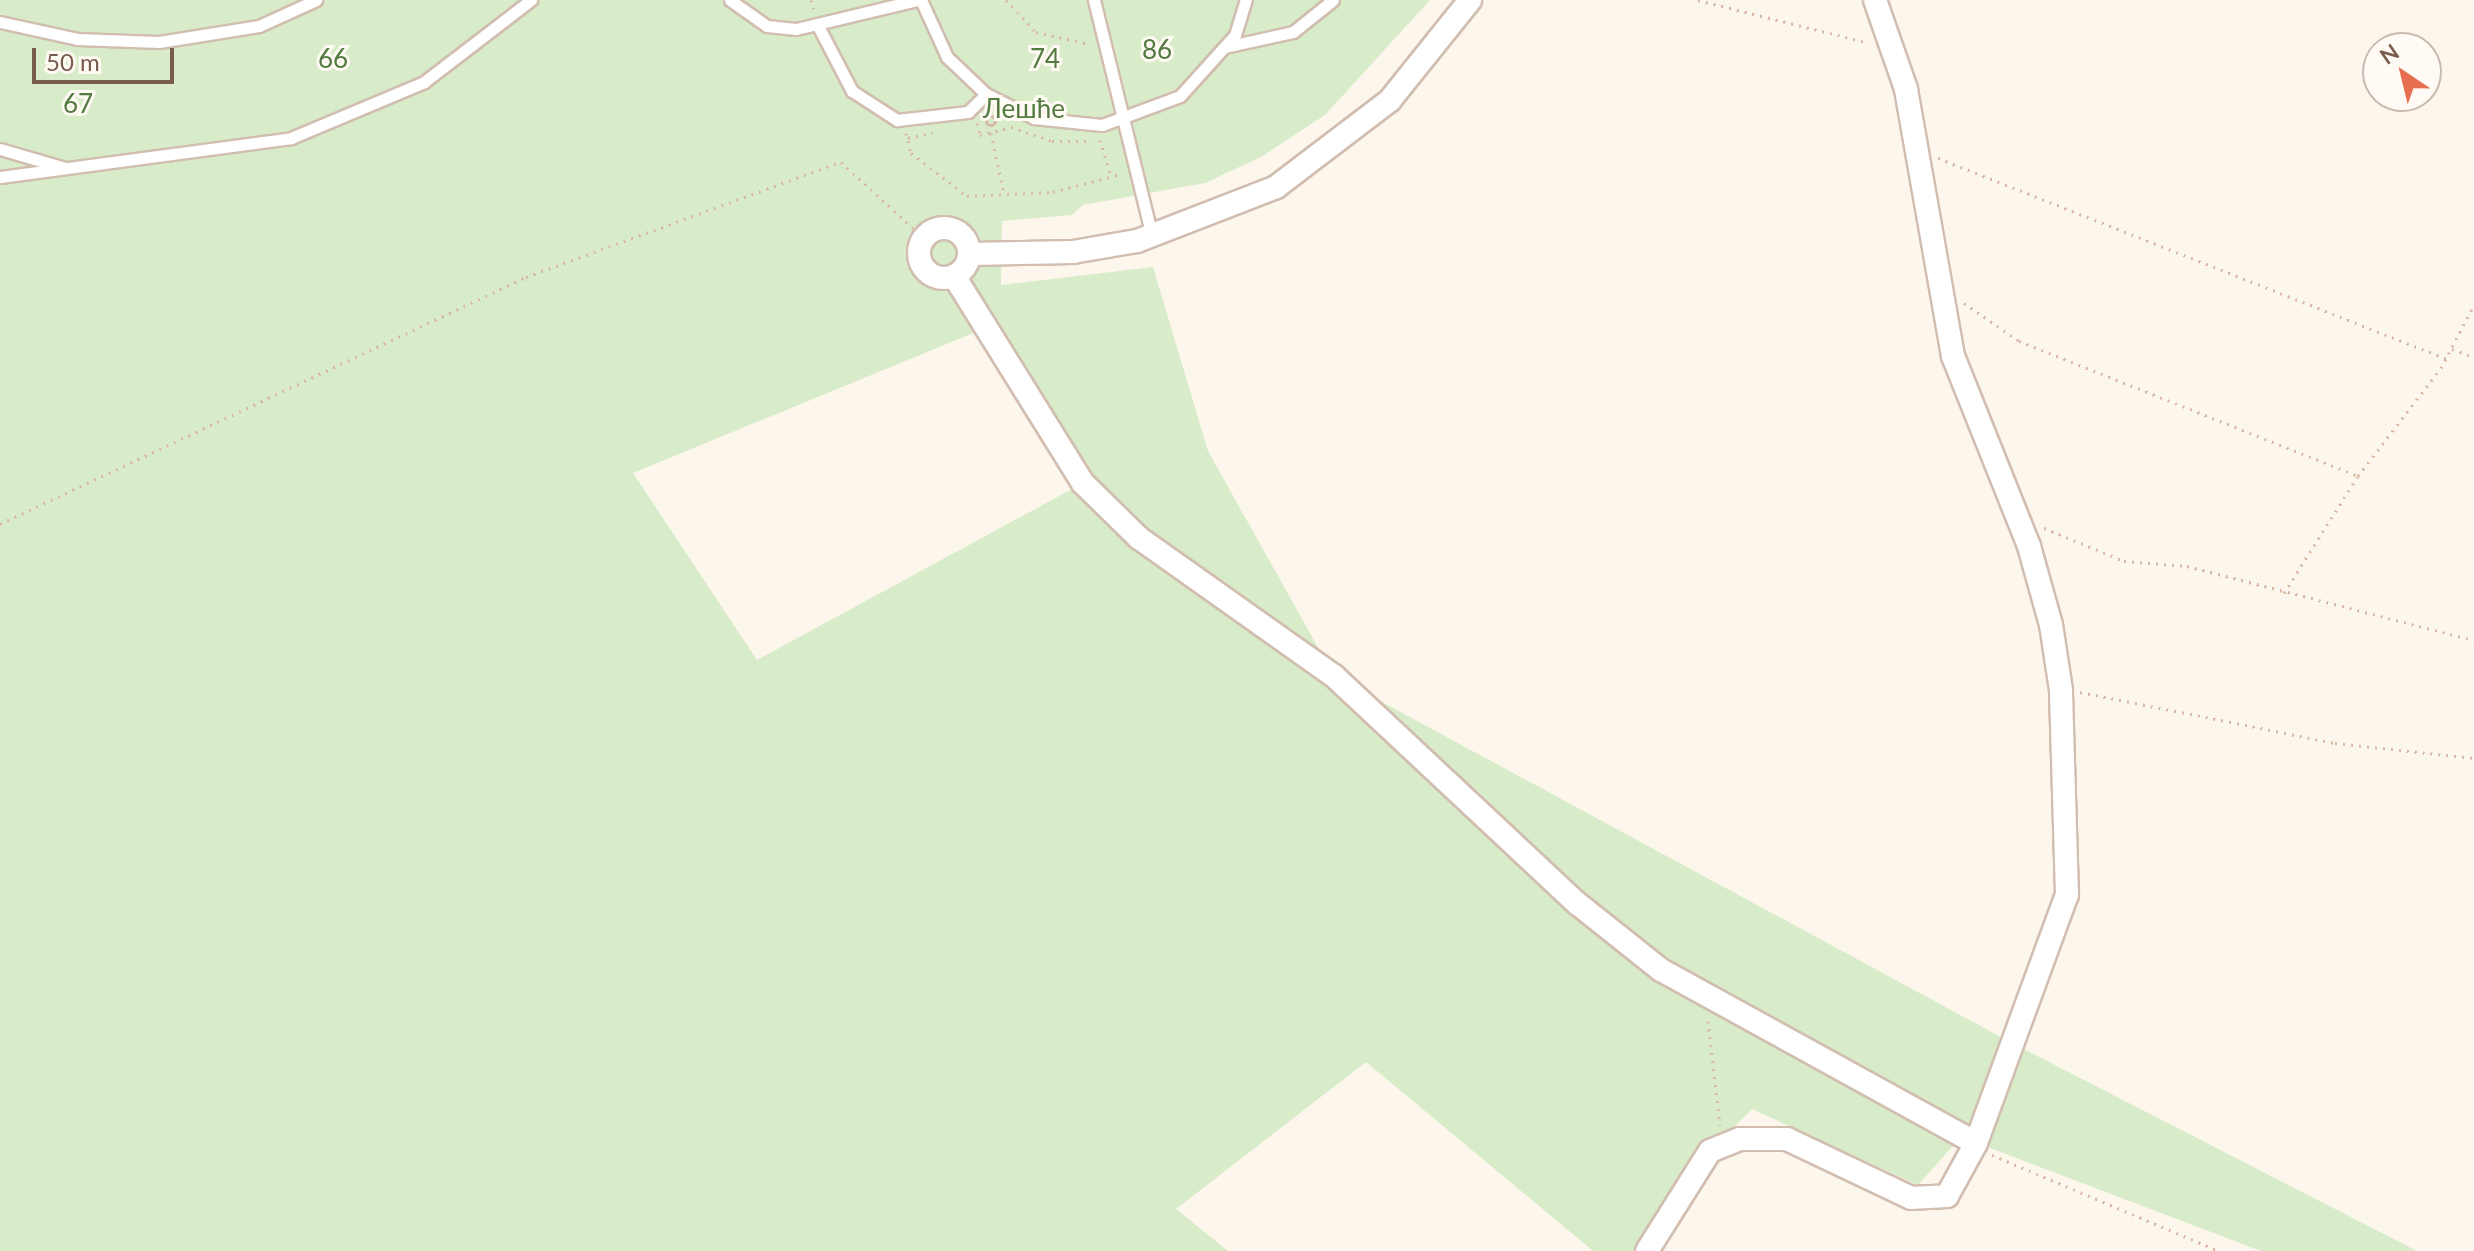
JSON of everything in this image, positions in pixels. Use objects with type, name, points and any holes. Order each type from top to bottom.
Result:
[{"type":"street","points":[[969,254],[1073,252],[1152,237],[1232,208],[1313,165],[1390,100],[1470,0]]},
{"type":"street","points":[[1649,1250],[1720,1144],[1787,1139],[1926,1202],[1958,1184],[2067,895],[2061,690],[2051,625],[2018,518],[1953,356],[1895,50],[1875,0]]},
{"type":"street","points":[[954,276],[932,276],[922,266],[924,238],[939,228],[956,231],[969,254]]},
{"type":"street","points":[[954,276],[969,254]]},
{"type":"street","points":[[954,276],[1093,494],[1178,569],[1334,676],[1578,904],[1706,998],[1976,1143]]},
{"type":"lane","points":[[0,22],[77,39],[159,42],[259,26],[316,0]]},
{"type":"lane","points":[[0,177],[261,145],[343,120],[424,82],[531,0]]},
{"type":"lane","points":[[730,0],[767,26],[817,24],[919,0],[947,57],[986,94],[1034,118],[1124,121],[1180,96],[1225,47],[1246,0]]},
{"type":"lane","points":[[1094,0],[1152,237]]},
{"type":"lane","points":[[1225,47],[1293,32],[1333,0]]},
{"type":"lane","points":[[817,24],[852,91],[903,121],[968,112],[986,94]]},
{"type":"lane","points":[[0,149],[74,170]]},
{"type":"path","points":[[1006,0],[1019,18],[1057,42],[1104,42]]},
{"type":"path","points":[[1698,0],[1895,50]]},
{"type":"path","points":[[987,123],[993,117],[991,126],[1004,194]]},
{"type":"path","points":[[903,121],[911,153],[967,196],[1004,194],[1136,171]]},
{"type":"path","points":[[991,126],[977,123],[980,135],[1011,127],[1052,141],[1102,140],[1111,177]]},
{"type":"path","points":[[1916,149],[2447,359]]},
{"type":"path","points":[[0,524],[526,277],[841,162],[924,238]]},
{"type":"path","points":[[1941,288],[2019,341],[2358,476]]},
{"type":"path","points":[[2284,593],[2358,476],[2447,359],[2474,305]]},
{"type":"path","points":[[2452,349],[2474,357]]},
{"type":"path","points":[[2018,518],[2124,561],[2187,566],[2474,640]]},
{"type":"path","points":[[2061,690],[2187,709],[2335,743],[2474,758]]},
{"type":"path","points":[[1706,998],[1720,1144]]},
{"type":"path","points":[[1976,1143],[2010,1167],[2219,1251]]},
{"type":"green space","points":[[0,0],[1430,0],[1325,115],[1261,157],[1205,183],[1083,205],[1072,215],[1002,221],[1001,285],[1153,267],[1208,451],[1334,676],[2012,1043],[2417,1251],[2261,1251],[1961,1137],[1918,1185],[1752,1109],[1710,1151],[1648,1251],[1593,1251],[1366,1062],[1176,1209],[1228,1251],[0,1251]],"holes":[[[983,329],[1083,483],[757,660],[633,473]]]},
{"type":"park label","name":"86","points":[[1157,50]]},
{"type":"park label","name":"66","points":[[333,59]]},
{"type":"park label","name":"74","points":[[1045,59]]},
{"type":"park label","name":"67","points":[[78,104]]},
{"type":"park label","name":"Лешће","points":[[1024,109]]}]
